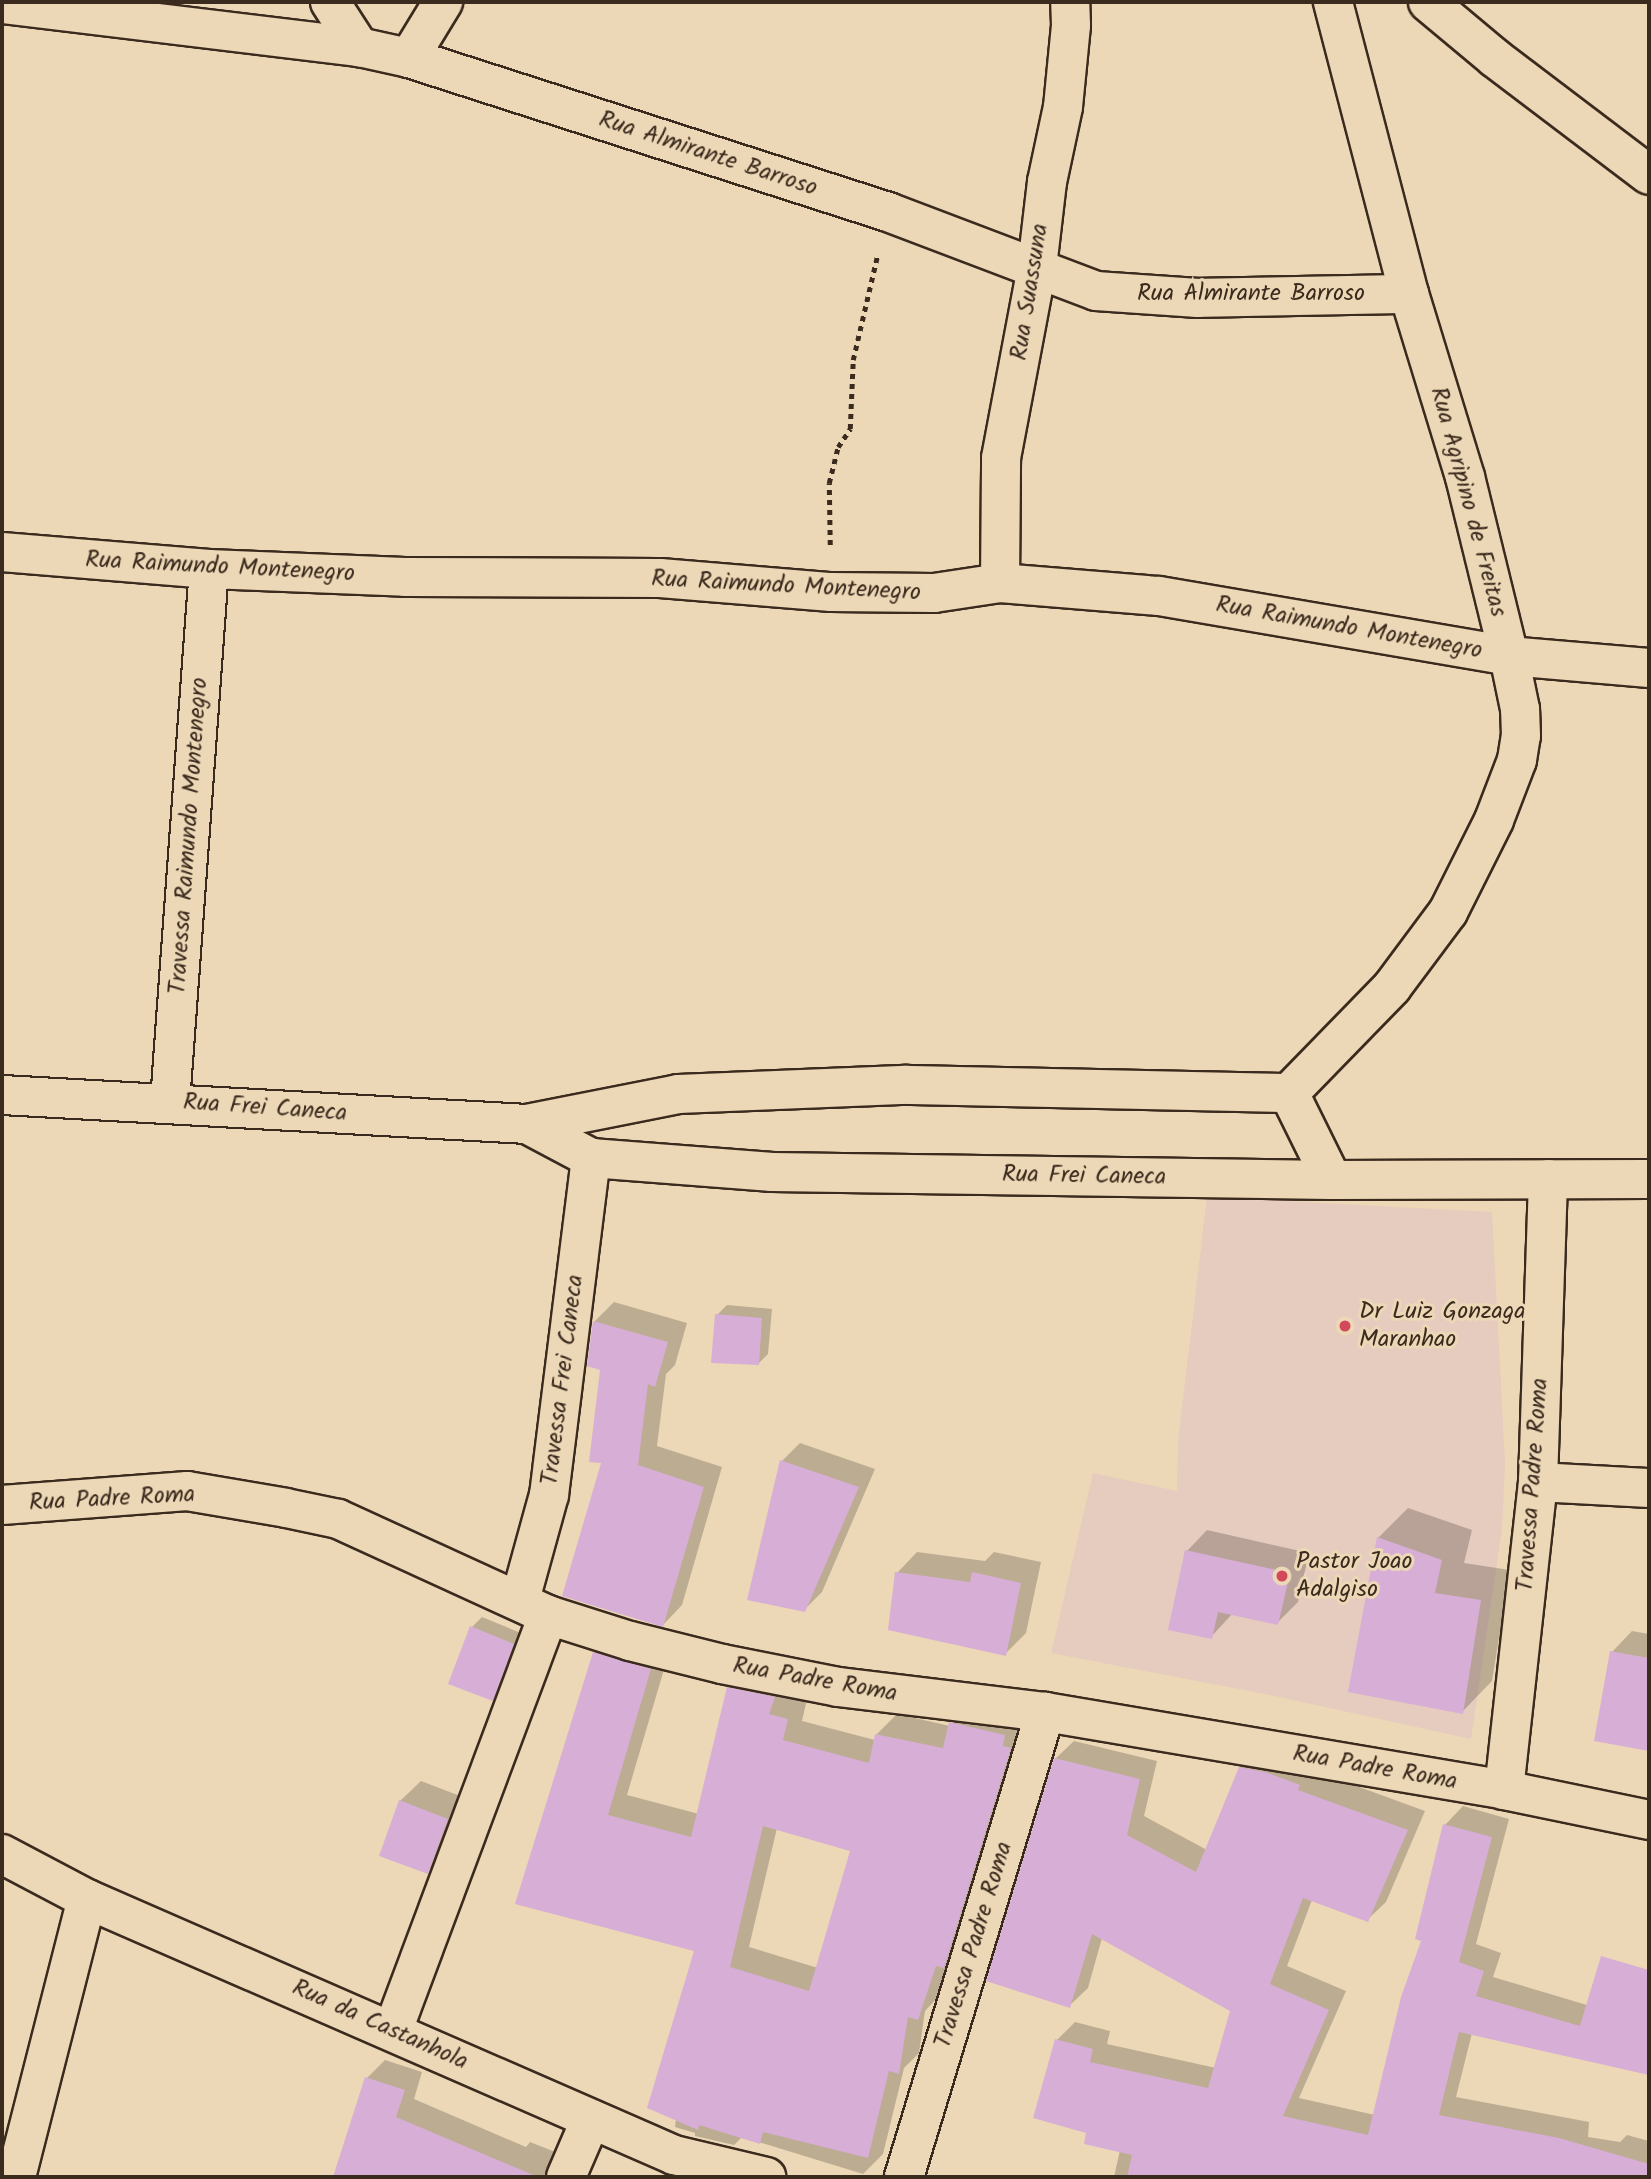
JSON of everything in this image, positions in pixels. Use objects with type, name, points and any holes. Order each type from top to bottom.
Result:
[{"type":"street","points":[[330,2],[359,47]]},
{"type":"street","points":[[409,58],[443,2]]},
{"type":"street","name":"Rua Suassuna","points":[[1000,583],[1001,458],[1037,267],[1047,182],[1063,107],[1071,25],[1070,2]]},
{"type":"street","name":"Rua Agripino de Freitas","points":[[1289,1093],[1392,987],[1448,912],[1494,820],[1517,760],[1520,709],[1465,477],[1409,294],[1333,2]]},
{"type":"street","points":[[1428,2],[1495,58],[1649,175]]},
{"type":"street","name":"Rua Almirante Barroso","points":[[2,4],[359,47],[409,58],[888,212],[1096,291],[1198,298],[1409,294]]},
{"type":"street","name":"Rua Raimundo Montenegro","points":[[2,552],[209,569],[405,577],[660,578],[831,592],[934,593],[1000,583],[1159,596],[1509,656],[1649,668]]},
{"type":"street","name":"Travessa Raimundo Montenegro","points":[[170,1102],[209,569]]},
{"type":"street","name":"Rua Frei Caneca","points":[[2,1095],[170,1102],[527,1124],[678,1094],[907,1085],[1289,1093]]},
{"type":"street","points":[[1289,1093],[1332,1180]]},
{"type":"street","name":"Rua Frei Caneca","points":[[527,1124],[591,1158],[772,1171],[1332,1180],[1649,1179]]},
{"type":"street","name":"Travessa Frei Caneca","points":[[393,2030],[534,1607],[591,1158]]},
{"type":"street","name":"Travessa Padre Roma","points":[[1504,1790],[1538,1482],[1548,1179]]},
{"type":"street","points":[[1538,1482],[1649,1489]]},
{"type":"street","name":"Rua Padre Roma","points":[[2,1505],[187,1491],[286,1508],[338,1519],[534,1607],[630,1642],[722,1664],[838,1687],[1045,1713],[1504,1790],[1649,1820]]},
{"type":"street","name":"Travessa Padre Roma","points":[[904,2177],[1045,1713]]},
{"type":"street","name":"Rua da Castanhola","points":[[2,1854],[88,1899],[674,2155],[766,2177]]},
{"type":"street","points":[[16,2177],[88,1899]]},
{"type":"street","points":[[566,2177],[591,2119]]},
{"type":"path","points":[[831,592],[829,483],[838,447],[850,429],[853,360],[888,212]]},
{"type":"shaded area","points":[[1207,1197],[1492,1212],[1505,1463],[1502,1529],[1471,1739],[1270,1695],[1051,1653],[1093,1473],[1177,1491],[1178,1441]]},
{"type":"building","points":[[715,1314],[762,1318],[759,1365],[711,1363]]},
{"type":"building","points":[[593,1321],[668,1342],[655,1387],[648,1384],[638,1465],[704,1487],[663,1627],[562,1596],[601,1463],[589,1462],[600,1370],[587,1366]]},
{"type":"building","points":[[780,1460],[859,1487],[805,1612],[747,1600]]},
{"type":"building","points":[[1377,1537],[1442,1560],[1435,1593],[1481,1600],[1463,1714],[1348,1692]]},
{"type":"building","points":[[1185,1550],[1290,1573],[1278,1625],[1218,1612],[1212,1639],[1168,1630]]},
{"type":"building","points":[[895,1572],[970,1582],[972,1572],[1021,1583],[1006,1656],[888,1630]]},
{"type":"building","points":[[470,1626],[514,1644],[493,1701],[448,1684]]},
{"type":"building","points":[[1610,1651],[1649,1658],[1649,1751],[1594,1741]]},
{"type":"building","points":[[593,1652],[651,1669],[608,1815],[691,1837],[727,1687],[775,1697],[769,1714],[788,1719],[783,1740],[869,1763],[875,1734],[943,1748],[949,1722],[1005,1735],[1003,1746],[1011,1748],[944,1968],[936,1966],[918,2020],[908,2017],[899,2074],[889,2071],[868,2158],[763,2132],[760,2144],[699,2125],[698,2130],[647,2108],[694,1951],[515,1904]],"holes":[[[763,1826],[850,1851],[809,1991],[730,1967]]]},
{"type":"building","points":[[1054,1758],[1140,1779],[1127,1835],[1196,1872],[1239,1767],[1265,1772],[1300,1785],[1298,1790],[1408,1830],[1368,1922],[1303,1898],[1270,1984],[1329,2010],[1283,2116],[1368,2135],[1401,1997],[1421,1941],[1415,1939],[1443,1824],[1492,1837],[1459,1962],[1484,1971],[1476,1996],[1580,2026],[1601,1956],[1649,1970],[1649,2075],[1459,2032],[1439,2115],[1559,2138],[1649,2164],[1649,2177],[1127,2177],[1132,2155],[1084,2144],[1086,2133],[1033,2118],[1055,2039],[1093,2049],[1090,2062],[1208,2088],[1230,2011],[1092,1934],[1070,2008],[986,1981]]},
{"type":"building","points":[[399,1800],[448,1819],[428,1874],[379,1856]]},
{"type":"building","points":[[365,2077],[405,2090],[396,2117],[538,2177],[333,2177]]},
{"type":"place","name":"Dr Luiz Gonzaga Maranhao","points":[[1345,1326]]},
{"type":"place","name":"Pastor Joao Adalgiso","points":[[1282,1576]]}]
